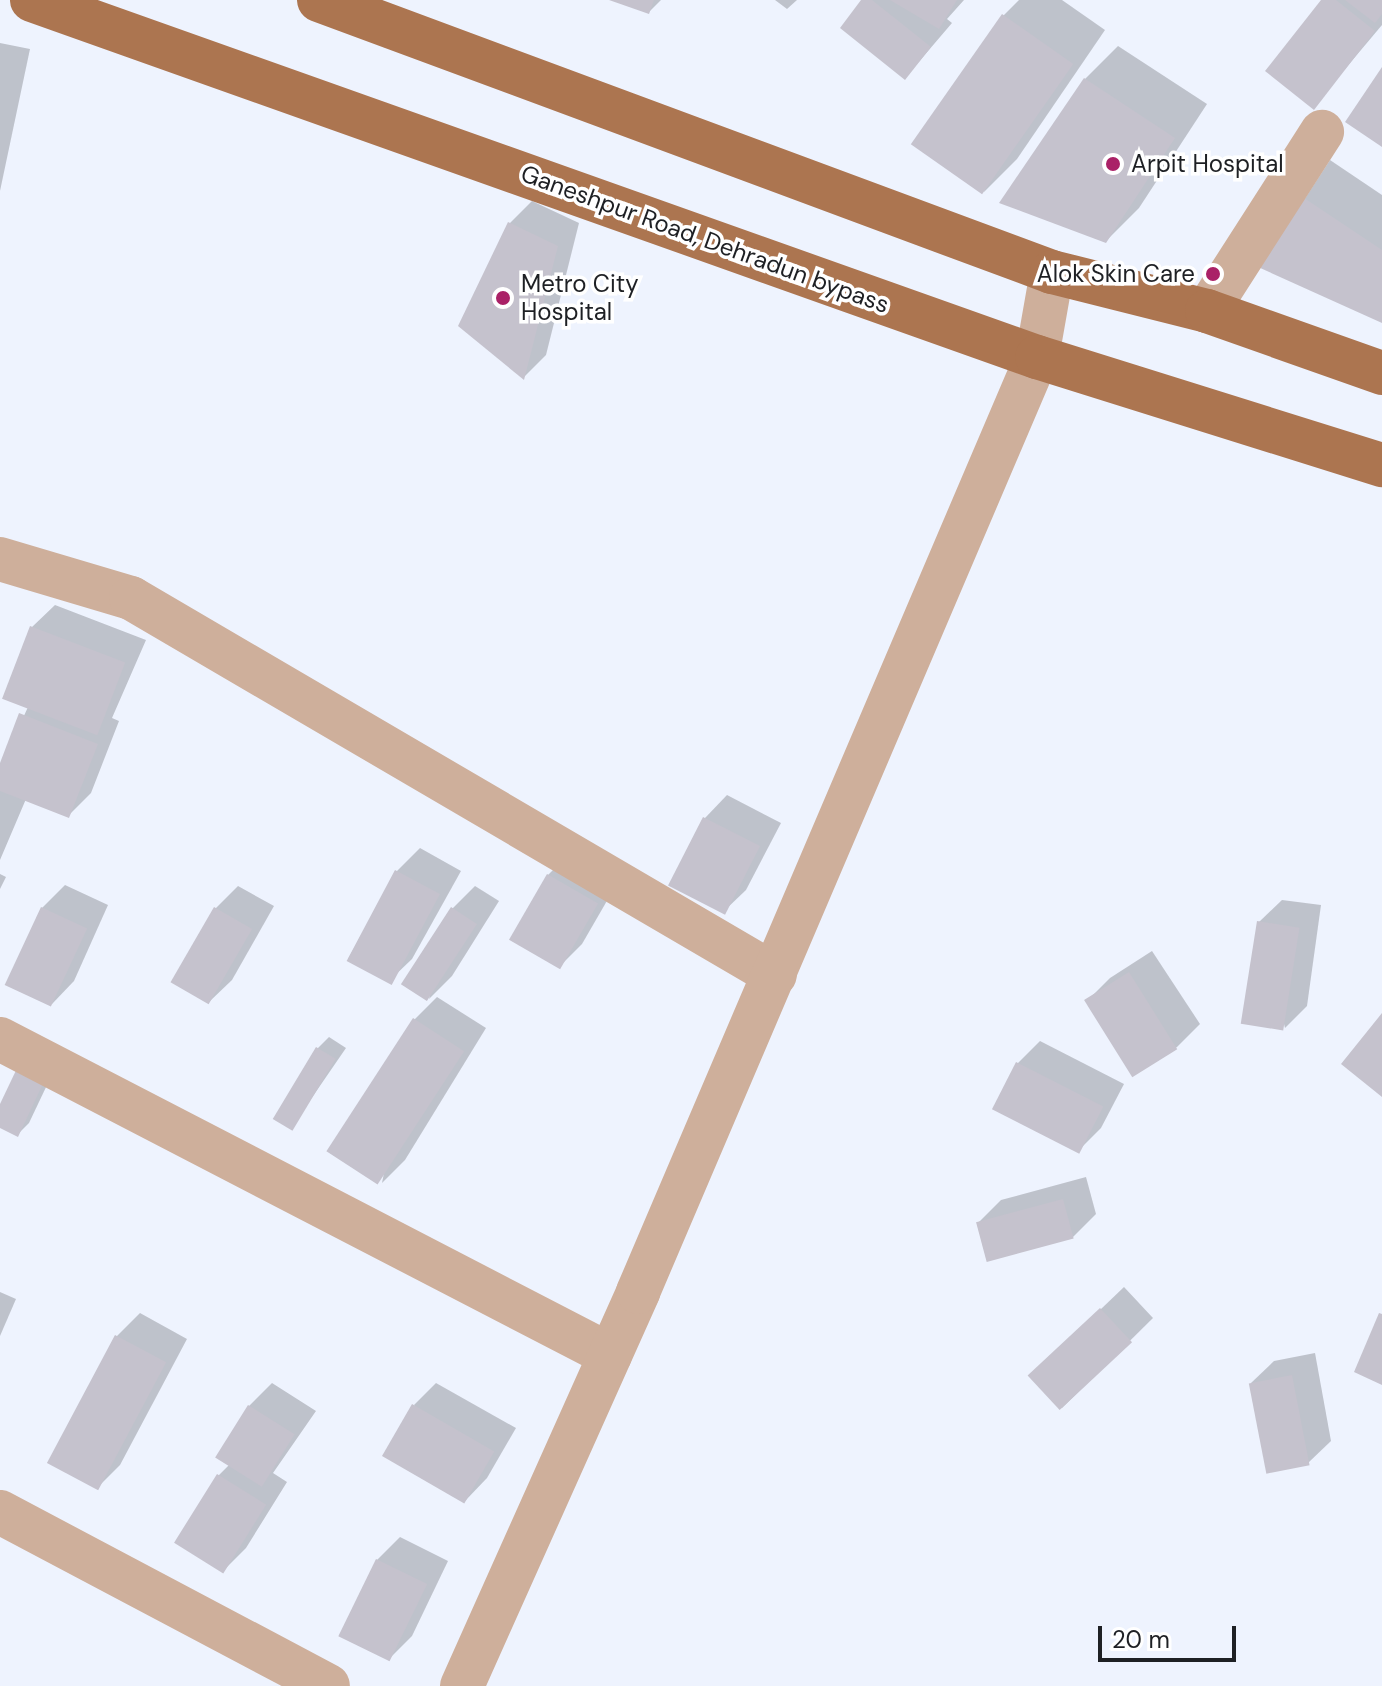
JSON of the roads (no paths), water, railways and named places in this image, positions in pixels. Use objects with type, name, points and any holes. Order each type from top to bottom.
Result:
[{"type":"main road","name":"Ganeshpur Road, Dehradun bypass","points":[[32,0],[1037,357],[1382,465]]},
{"type":"main road","points":[[319,0],[1052,272],[1207,311],[1382,373]]},
{"type":"street","points":[[1207,311],[1322,132]]},
{"type":"street","points":[[462,1686],[775,975],[1037,357],[1052,272]]},
{"type":"street","points":[[0,559],[131,598],[775,975]]},
{"type":"street","points":[[0,1039],[610,1355]]},
{"type":"street","points":[[0,1512],[328,1686]]},
{"type":"place","name":"Arpit Hospital","points":[[1113,164]]},
{"type":"place","name":"Alok Skin Care","points":[[1213,274]]},
{"type":"place","name":"Metro City Hospital","points":[[503,298]]}]
